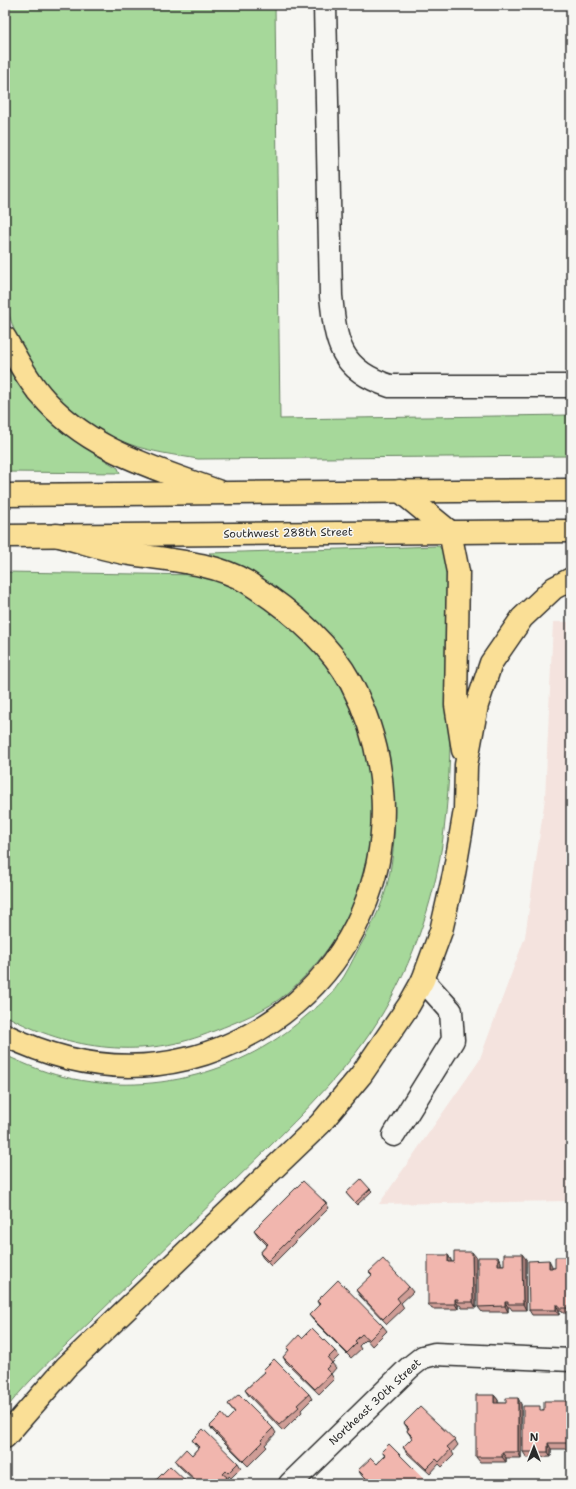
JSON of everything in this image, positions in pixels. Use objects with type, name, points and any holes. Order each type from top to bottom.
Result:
[{"type":"main road","points":[[5,338],[40,395],[92,440],[137,461],[220,492]]},
{"type":"main road","points":[[5,495],[571,490]]},
{"type":"main road","points":[[400,491],[450,532],[458,572],[456,705],[466,765]]},
{"type":"main road","name":"Southwest 288th Street","points":[[5,536],[571,531]]},
{"type":"main road","points":[[5,1035],[31,1048],[79,1062],[120,1067],[165,1064],[208,1053],[244,1038],[285,1013],[311,991],[349,938],[365,907],[375,878],[382,840],[384,802],[380,765],[367,723],[350,682],[330,654],[306,626],[245,581],[212,568],[171,559],[128,554],[56,535]]},
{"type":"main road","points":[[5,1437],[66,1367],[320,1124],[361,1075],[409,1005],[423,980],[441,931],[454,874],[465,810],[466,765],[477,705],[491,663],[522,618],[554,588],[571,579]]},
{"type":"street","points":[[325,5],[331,296],[338,340],[345,355],[355,370],[372,380],[390,386],[571,386]]},
{"type":"street","points":[[394,1135],[453,1040],[451,1011],[423,980]]},
{"type":"street","name":"Northeast 30th Street","points":[[290,1484],[423,1356],[435,1354],[571,1360]]},
{"type":"shaded area","points":[[553,622],[571,622],[571,1201],[379,1204],[479,1061],[525,937],[545,798]]},
{"type":"green space","points":[[5,5],[275,5],[280,419],[571,415],[571,456],[198,459],[137,447],[116,439],[88,422],[74,411],[49,388],[30,365],[18,341],[5,300]]},
{"type":"green space","points":[[5,363],[15,380],[40,410],[69,436],[118,468],[120,473],[5,472]]},
{"type":"green space","points":[[439,546],[444,553],[449,579],[450,757],[448,793],[439,863],[433,888],[418,939],[397,988],[370,1033],[355,1054],[311,1105],[47,1364],[25,1386],[5,1410],[5,1055],[38,1069],[73,1079],[108,1084],[144,1084],[180,1079],[214,1070],[247,1056],[278,1038],[319,1005],[335,989],[341,981],[375,918],[382,902],[387,884],[391,867],[394,831],[393,795],[388,757],[376,714],[357,674],[346,655],[333,638],[306,611],[266,584],[209,553]]},
{"type":"green space","points":[[5,572],[203,575],[264,606],[313,649],[347,702],[367,760],[372,822],[361,883],[333,941],[287,993],[270,1005],[243,1019],[188,1040],[162,1046],[135,1048],[81,1044],[55,1037],[5,1015]]},
{"type":"building","points":[[361,1179],[370,1189],[355,1203],[346,1193]]},
{"type":"building","points":[[303,1181],[326,1203],[268,1261],[260,1253],[268,1244],[254,1230]]},
{"type":"building","points":[[454,1252],[472,1252],[473,1302],[458,1302],[458,1299],[455,1299],[455,1304],[428,1304],[428,1255],[448,1255],[448,1262],[454,1262]]},
{"type":"building","points":[[504,1254],[522,1254],[523,1304],[508,1304],[508,1302],[505,1302],[505,1306],[478,1307],[478,1257],[498,1257],[498,1265],[504,1265]]},
{"type":"building","points":[[555,1257],[571,1257],[571,1308],[559,1308],[559,1305],[556,1305],[556,1310],[529,1310],[528,1261],[549,1260],[549,1268],[555,1268]]},
{"type":"building","points":[[383,1259],[409,1287],[397,1298],[400,1302],[383,1319],[356,1290],[372,1275],[369,1272]]},
{"type":"building","points":[[338,1280],[383,1326],[369,1340],[362,1334],[355,1341],[357,1343],[347,1353],[309,1315],[320,1304],[317,1301]]},
{"type":"building","points":[[312,1328],[335,1351],[328,1358],[332,1363],[326,1369],[331,1374],[315,1389],[283,1357],[289,1350],[287,1348],[299,1335],[302,1338]]},
{"type":"building","points":[[274,1359],[309,1394],[297,1405],[299,1407],[279,1425],[245,1390],[265,1372],[263,1370]]},
{"type":"building","points":[[239,1394],[273,1428],[261,1440],[263,1442],[244,1461],[210,1426],[222,1414],[227,1420],[235,1412],[228,1404]]},
{"type":"building","points":[[476,1395],[494,1395],[494,1403],[506,1403],[506,1398],[518,1398],[518,1452],[502,1452],[502,1457],[476,1457]]},
{"type":"building","points":[[544,1401],[568,1401],[568,1443],[548,1443],[548,1452],[523,1452],[523,1406],[540,1406],[540,1410],[544,1410]]},
{"type":"building","points":[[420,1407],[455,1440],[447,1447],[450,1450],[439,1462],[436,1459],[426,1469],[403,1447],[413,1437],[407,1431],[409,1428],[404,1423]]},
{"type":"building","points":[[203,1429],[238,1463],[228,1473],[226,1471],[223,1474],[227,1477],[221,1484],[200,1484],[175,1461],[186,1449],[192,1455],[199,1447],[192,1440]]},
{"type":"building","points":[[389,1444],[428,1483],[372,1484],[358,1470],[371,1458],[377,1464],[386,1455],[382,1451]]},
{"type":"building","points":[[170,1466],[189,1484],[157,1484],[155,1481]]},
{"type":"building","points":[[355,1480],[359,1484],[351,1484]]}]
